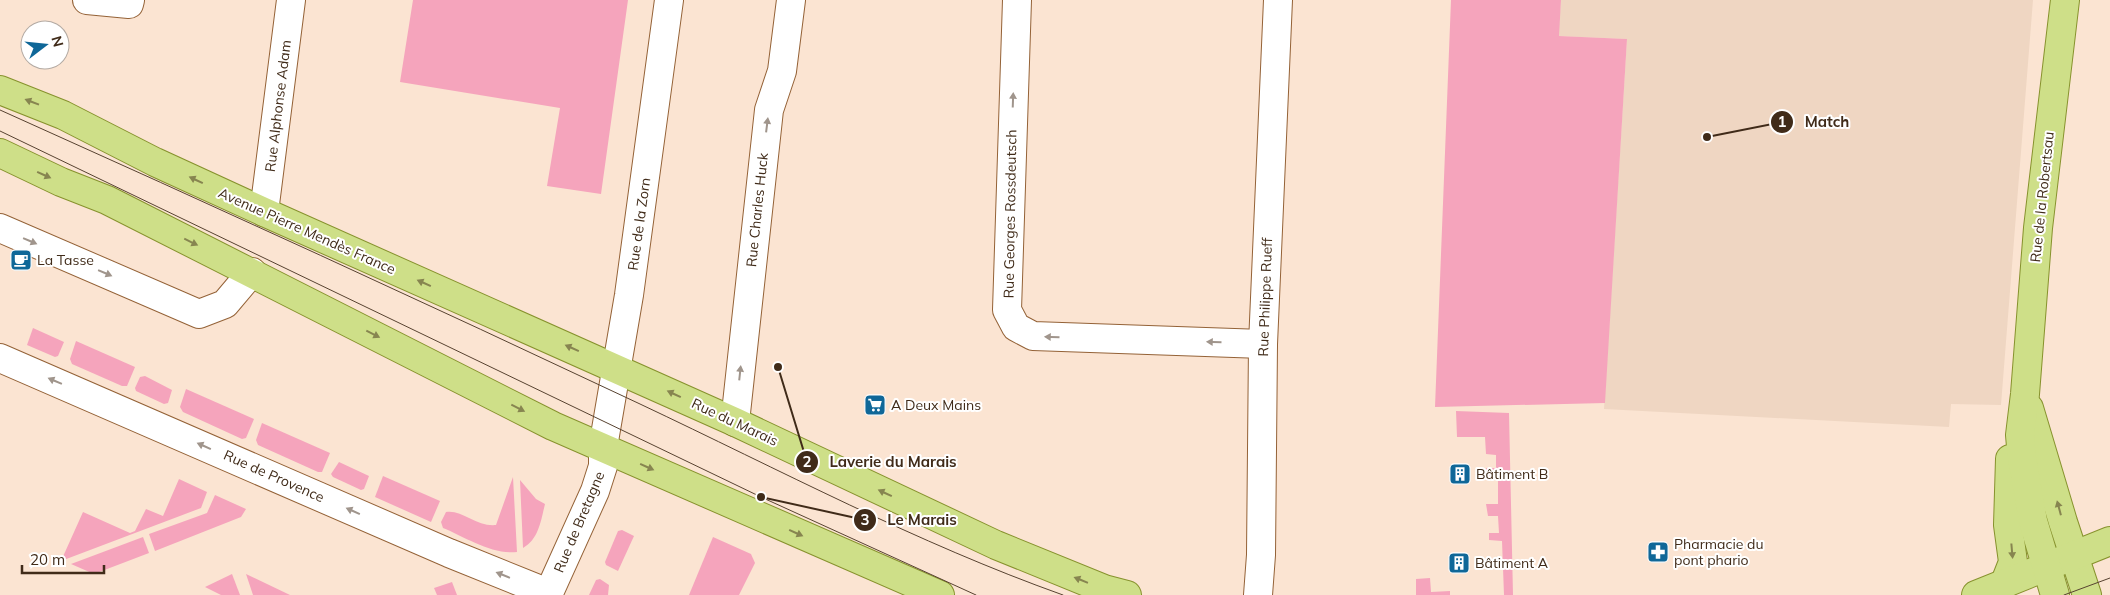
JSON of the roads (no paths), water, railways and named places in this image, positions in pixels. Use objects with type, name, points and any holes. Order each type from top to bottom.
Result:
[{"type":"main road","name":"Rue de la Robertsau","points":[[2055,595],[2033,521],[2022,458],[2020,434],[2038,228],[2065,0]]},
{"type":"main road","name":"Avenue Pierre Mendès France","points":[[0,90],[64,115],[155,162],[264,212],[617,368]]},
{"type":"main road","points":[[0,153],[61,182],[107,200],[553,426],[940,595]]},
{"type":"main road","name":"Rue du Marais","points":[[617,368],[996,545],[1104,589],[1128,595]]},
{"type":"main road","name":"Rue de la Robertsau","points":[[2025,394],[2073,555],[2087,595]]},
{"type":"main road","name":"Rue de la Robertsau","points":[[2004,585],[2013,562],[2008,525],[2010,459],[2020,434]]},
{"type":"main road","points":[[1976,595],[2110,541]]},
{"type":"street","points":[[87,0],[130,4],[130,0]]},
{"type":"street","name":"Rue Alphonse Adam","points":[[264,212],[291,0]]},
{"type":"street","name":"Rue de la Zorn","points":[[602,447],[629,295],[669,0]]},
{"type":"street","name":"Rue Charles Huck","points":[[735,422],[769,110],[782,71],[791,0]]},
{"type":"street","name":"Rue Georges Rossdeutsch","points":[[1017,0],[1008,310],[1016,327],[1033,336],[1263,344]]},
{"type":"street","name":"Rue Philippe Rueff","points":[[1258,595],[1261,555],[1263,344],[1278,0]]},
{"type":"street","points":[[0,228],[199,314],[225,304],[252,272]]},
{"type":"street","name":"Rue de Provence","points":[[0,358],[449,553],[548,594]]},
{"type":"street","name":"Rue de Bretagne","points":[[548,594],[595,491],[602,466],[602,447]]},
{"type":"tram line","points":[[0,110],[481,329],[902,529],[1009,575],[1063,595]]},
{"type":"tram line","points":[[0,131],[761,497],[976,595]]},
{"type":"tram line","points":[[2064,595],[2110,578]]},
{"type":"place","name":"Match","points":[[1707,137]]},
{"type":"place","name":"La Tasse","points":[[21,260]]},
{"type":"place","name":"Laverie du Marais","points":[[778,367]]},
{"type":"place","name":"A Deux Mains","points":[[875,405]]},
{"type":"place","name":"Bâtiment B","points":[[1460,474]]},
{"type":"place","name":"Le Marais","points":[[761,497]]},
{"type":"place","name":"Pharmacie du pont phario","points":[[1658,552]]},
{"type":"place","name":"Bâtiment A","points":[[1459,563]]}]
